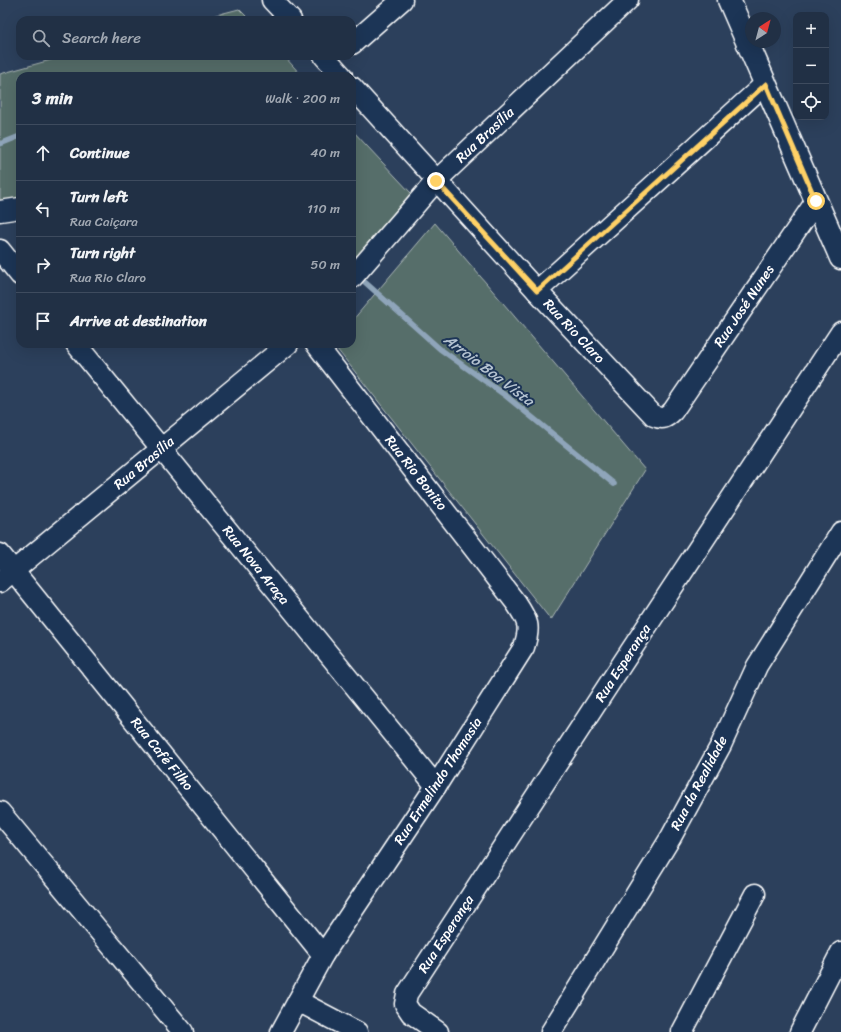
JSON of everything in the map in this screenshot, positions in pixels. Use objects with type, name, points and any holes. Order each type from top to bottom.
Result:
[{"type":"main road","points":[[729,0],[841,258]]},
{"type":"street","points":[[272,0],[287,16]]},
{"type":"street","points":[[356,40],[402,0]]},
{"type":"street","name":"Rua Brasília","points":[[356,273],[436,181],[628,0]]},
{"type":"street","points":[[537,291],[766,84]]},
{"type":"street","name":"Rua Rio Claro","points":[[356,91],[537,291],[654,416],[660,419],[666,417],[673,411]]},
{"type":"street","name":"Rua José Nunes","points":[[673,411],[816,201]]},
{"type":"street","points":[[0,211],[16,209]]},
{"type":"street","points":[[0,250],[16,270]]},
{"type":"street","name":"Rua Esperança","points":[[438,1032],[410,1013],[405,1004],[407,994],[841,332]]},
{"type":"street","name":"Rua Nova Araça","points":[[79,348],[436,786]]},
{"type":"street","name":"Rua Brasília","points":[[7,576],[283,348]]},
{"type":"street","name":"Rua Rio Bonito","points":[[319,348],[516,603]]},
{"type":"street","name":"Rua da Realidade","points":[[551,1032],[671,837],[721,745],[757,666],[841,532]]},
{"type":"street","name":"Rua Café Filho","points":[[0,554],[7,576],[323,955]]},
{"type":"street","name":"Rua Ermelindo Thomasia","points":[[281,1032],[323,955],[436,786],[524,647],[529,632],[525,616],[516,603]]},
{"type":"street","points":[[0,812],[183,1032]]},
{"type":"street","points":[[682,1032],[755,894]]},
{"type":"street","points":[[800,1032],[841,952]]},
{"type":"street","points":[[298,1001],[357,1032]]},
{"type":"green space","points":[[239,9],[246,16],[212,16]]},
{"type":"green space","points":[[51,60],[288,60],[298,72],[16,72],[16,205],[0,207],[0,74]]},
{"type":"green space","points":[[356,134],[411,193],[356,256]]},
{"type":"green space","points":[[435,223],[645,470],[551,620],[336,348],[356,348],[356,316]]},
{"type":"waterway","name":"Arroio Boa Vista","points":[[0,144],[16,138]]},
{"type":"waterway","name":"Arroio Boa Vista","points":[[358,276],[440,349],[506,396],[614,484]]},
{"type":"route","points":[[436,181],[537,291],[766,84],[816,201]]}]
